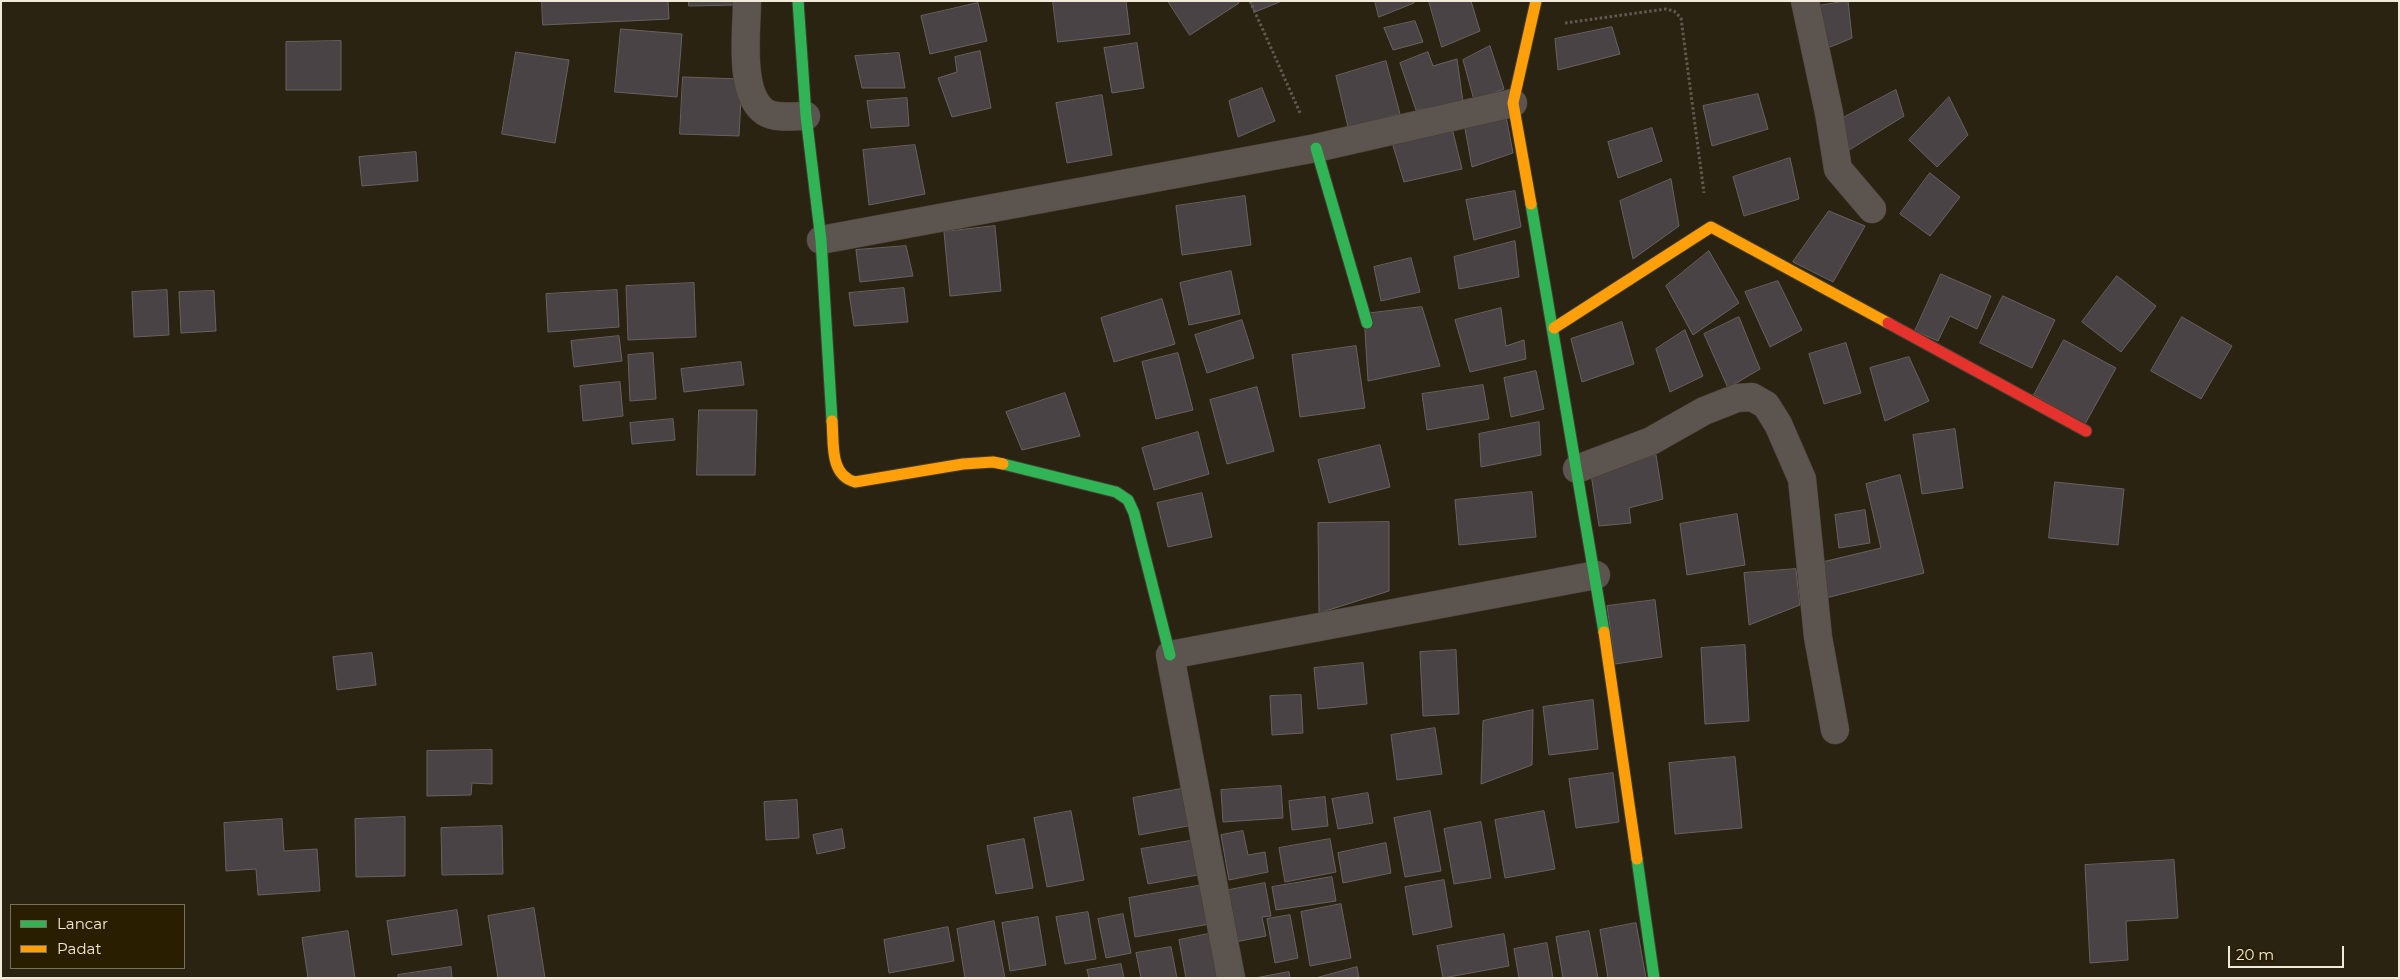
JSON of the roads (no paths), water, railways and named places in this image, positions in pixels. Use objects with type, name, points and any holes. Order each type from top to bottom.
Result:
[{"type":"street","points":[[747,1],[747,83],[755,100],[764,112],[780,116],[806,116]]},
{"type":"street","points":[[798,1],[806,116],[821,240],[835,461],[843,477],[851,482],[860,483],[963,464],[993,462],[1116,492],[1124,496],[1134,513],[1170,655],[1231,978]]},
{"type":"street","points":[[1536,1],[1513,104],[1554,328],[1596,575],[1654,978]]},
{"type":"street","points":[[1805,1],[1827,104],[1838,169],[1872,209]]},
{"type":"street","points":[[821,240],[1316,148],[1513,104]]},
{"type":"street","points":[[1316,148],[1367,323]]},
{"type":"street","points":[[1554,328],[1711,227],[2086,431]]},
{"type":"street","points":[[1577,469],[1651,441],[1704,410],[1737,398],[1752,397],[1766,405],[1778,424],[1802,479],[1818,637],[1835,730]]},
{"type":"street","points":[[1170,655],[1596,575]]}]
